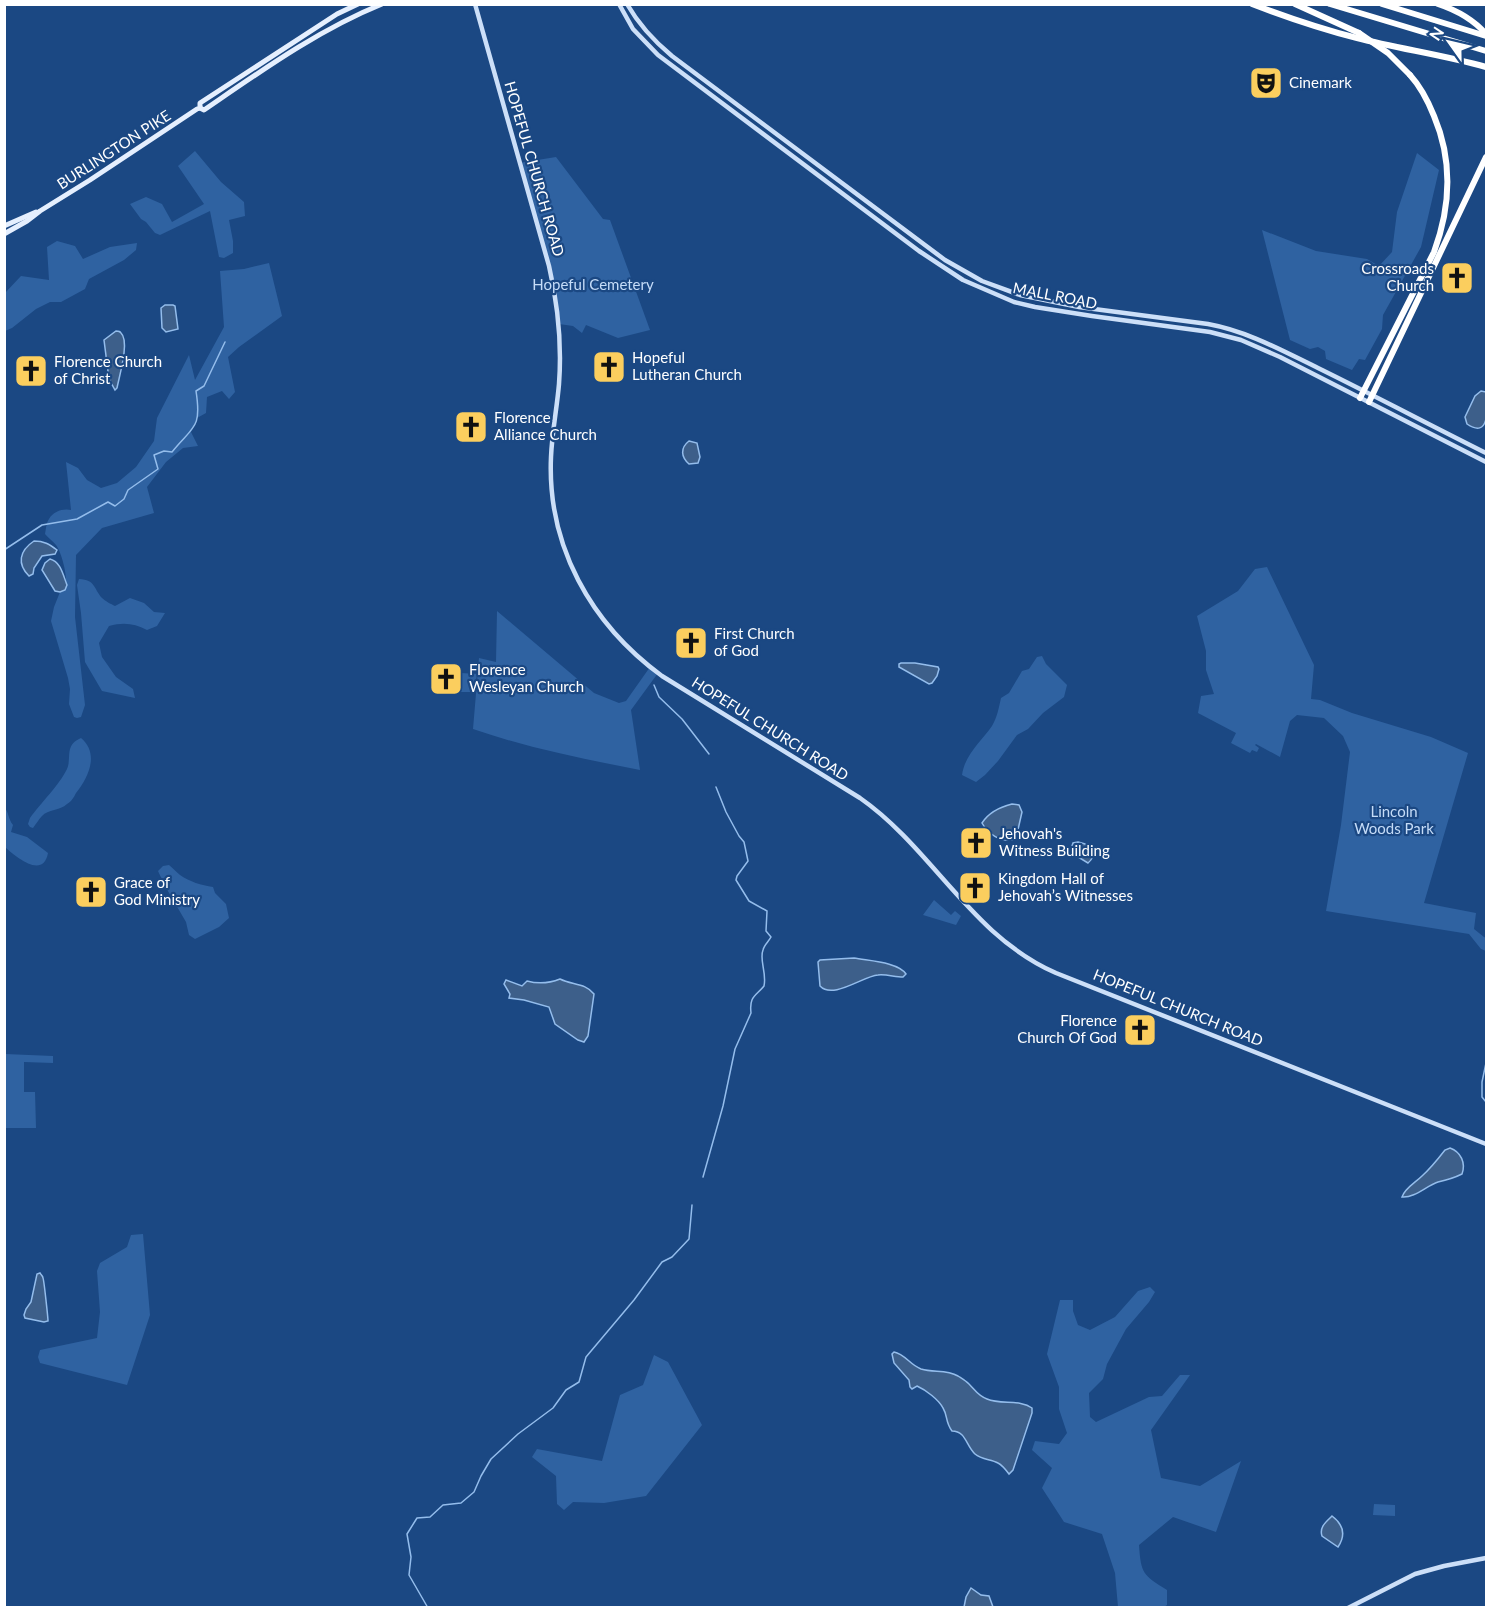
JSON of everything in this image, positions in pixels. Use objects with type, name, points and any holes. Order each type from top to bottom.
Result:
[{"type":"highway","points":[[1252,4],[1286,17],[1357,38],[1486,67]]},
{"type":"highway","points":[[1295,4],[1359,33],[1388,53],[1410,75],[1428,103],[1444,145],[1448,171],[1446,208],[1440,234],[1434,252],[1360,398]]},
{"type":"highway","points":[[1330,4],[1486,51]]},
{"type":"highway","points":[[1382,4],[1486,35]]},
{"type":"highway","points":[[1438,4],[1470,19],[1486,35]]},
{"type":"highway","points":[[1370,398],[1486,157]]},
{"type":"highway","points":[[1475,180],[1486,166]]},
{"type":"main road","name":"BURLINGTON PIKE","points":[[4,234],[200,108],[201,103],[337,14],[358,4]]},
{"type":"main road","name":"BURLINGTON PIKE","points":[[200,108],[204,110],[248,79],[335,25],[382,4]]},
{"type":"main road","name":"HOPEFUL CHURCH ROAD","points":[[475,4],[549,266],[556,301],[560,361],[550,459],[556,516],[568,558],[582,587],[598,614],[618,638],[637,657],[662,676],[874,809],[988,928],[1029,959],[1056,973],[1486,1144]]},
{"type":"main road","name":"MALL ROAD","points":[[619,4],[633,29],[665,61],[922,253],[963,280],[1014,302],[1035,307],[1224,334],[1256,346],[1360,398],[1370,398],[1486,453]]},
{"type":"main road","name":"MALL ROAD","points":[[627,4],[643,28],[672,56],[965,273],[999,289],[1041,300],[1222,327],[1252,337],[1364,391],[1370,398],[1486,462]]},
{"type":"main road","name":"BURLINGTON PIKE","points":[[4,226],[40,211]]},
{"type":"main road","points":[[1348,1608],[1415,1574],[1486,1558]]},
{"type":"green space","points":[[195,151],[221,182],[244,202],[245,216],[229,220],[233,253],[224,258],[219,257],[210,211],[160,235],[141,219],[130,204],[146,197],[162,204],[172,222],[204,204],[178,166]]},
{"type":"green space","points":[[1417,153],[1439,170],[1421,247],[1383,315],[1382,329],[1365,360],[1359,359],[1352,370],[1326,359],[1325,351],[1318,347],[1310,349],[1290,340],[1262,230],[1316,251],[1367,259],[1379,266],[1392,252],[1397,212]]},
{"type":"green space","name":"Hopeful Cemetery","points":[[556,157],[603,219],[610,220],[650,330],[618,338],[586,325],[582,333],[573,326],[559,324],[554,289],[519,163]]},
{"type":"green space","points":[[57,241],[75,246],[83,259],[110,247],[137,243],[136,250],[124,260],[89,279],[85,289],[61,302],[50,302],[36,309],[5,331],[5,293],[21,276],[49,280],[47,247]]},
{"type":"green space","points":[[269,263],[282,316],[228,357],[235,392],[229,399],[222,391],[207,397],[206,413],[197,418],[191,432],[198,446],[183,448],[166,462],[147,487],[154,513],[102,528],[76,555],[75,617],[85,705],[81,717],[74,717],[69,704],[68,678],[51,621],[60,592],[65,590],[66,586],[63,560],[55,544],[45,534],[47,522],[53,514],[62,510],[71,510],[66,462],[78,468],[87,480],[101,488],[117,483],[136,467],[154,441],[157,418],[189,355],[195,380],[224,327],[220,271],[244,269]]},
{"type":"green space","name":"Lincoln Woods Park","points":[[1267,567],[1314,665],[1311,699],[1431,737],[1468,753],[1424,903],[1476,913],[1474,929],[1486,938],[1486,951],[1481,949],[1469,934],[1326,911],[1341,825],[1350,752],[1343,736],[1324,718],[1297,715],[1290,721],[1280,757],[1256,744],[1259,748],[1257,752],[1252,750],[1250,753],[1231,743],[1236,733],[1198,713],[1201,696],[1214,694],[1206,670],[1206,651],[1197,616],[1238,591],[1255,569]]},
{"type":"green space","points":[[79,579],[91,583],[102,598],[115,606],[130,598],[144,603],[154,612],[165,613],[157,626],[147,630],[128,624],[109,626],[99,643],[102,657],[116,677],[133,689],[135,698],[102,691],[85,662],[77,585]]},
{"type":"green space","points":[[497,611],[594,693],[619,703],[626,701],[650,667],[658,673],[631,710],[640,770],[535,747],[473,729],[479,658],[496,662]]},
{"type":"green space","points":[[1042,656],[1046,664],[1067,685],[1064,697],[1043,713],[1028,729],[1017,735],[998,761],[976,782],[962,775],[970,754],[994,723],[1001,698],[1009,693],[1022,671],[1029,669],[1037,657]]},
{"type":"green space","points":[[461,673],[477,674],[475,687],[471,687],[470,692],[460,692]]},
{"type":"green space","points":[[81,738],[87,744],[91,758],[85,780],[70,802],[45,814],[33,828],[30,827],[28,824],[30,818],[64,775],[72,744]]},
{"type":"green space","points":[[4,807],[13,825],[11,832],[27,837],[48,853],[41,865],[28,864],[5,847]]},
{"type":"green space","points":[[169,865],[188,880],[213,887],[215,893],[226,904],[229,918],[219,927],[195,939],[189,935],[186,922],[158,871],[163,866]]},
{"type":"green space","points":[[934,900],[951,915],[955,911],[961,916],[956,925],[923,915]]},
{"type":"green space","points":[[5,1054],[53,1056],[53,1063],[24,1062],[24,1092],[35,1092],[36,1128],[5,1128]]},
{"type":"green space","points":[[143,1234],[150,1315],[127,1385],[40,1363],[38,1357],[40,1350],[97,1338],[100,1312],[97,1271],[100,1263],[127,1247],[131,1235]]},
{"type":"green space","points":[[1150,1287],[1155,1292],[1126,1329],[1107,1364],[1103,1379],[1089,1393],[1090,1417],[1096,1422],[1149,1397],[1162,1396],[1180,1375],[1190,1375],[1151,1430],[1161,1478],[1200,1486],[1241,1461],[1216,1532],[1173,1517],[1139,1545],[1142,1568],[1148,1577],[1167,1590],[1167,1605],[1164,1607],[1118,1607],[1115,1573],[1102,1534],[1064,1522],[1042,1488],[1052,1468],[1032,1450],[1035,1441],[1059,1444],[1067,1433],[1059,1409],[1059,1387],[1047,1354],[1060,1300],[1073,1300],[1073,1311],[1078,1325],[1090,1330],[1115,1317],[1138,1291]]},
{"type":"green space","points":[[654,1355],[668,1362],[702,1425],[646,1496],[604,1503],[573,1502],[564,1510],[557,1504],[556,1476],[532,1457],[537,1449],[602,1461],[620,1395],[643,1385]]},
{"type":"green space","points":[[1374,1504],[1395,1505],[1395,1516],[1373,1515]]},
{"type":"shaded area","points":[[165,305],[175,306],[178,329],[166,332],[162,328],[161,308]]},
{"type":"shaded area","points":[[116,331],[121,332],[123,337],[124,351],[122,368],[115,390],[109,379],[104,340]]},
{"type":"shaded area","points":[[1481,391],[1486,392],[1486,419],[1484,425],[1475,428],[1467,424],[1465,417],[1475,396]]},
{"type":"shaded area","points":[[689,441],[697,443],[700,457],[698,463],[689,464],[684,458],[683,450]]},
{"type":"shaded area","points":[[34,541],[46,543],[57,550],[55,554],[42,556],[33,574],[29,576],[23,567],[21,558],[25,549]]},
{"type":"shaded area","points":[[50,559],[59,566],[67,585],[65,590],[60,592],[55,591],[42,570]]},
{"type":"shaded area","points":[[901,663],[915,663],[939,669],[937,676],[929,684],[899,667]]},
{"type":"shaded area","points":[[1012,804],[1019,805],[1022,812],[1017,834],[1013,840],[991,834],[982,823],[995,810]]},
{"type":"shaded area","points":[[1078,842],[1093,849],[1093,856],[1088,863],[1078,857],[1072,846],[1073,843]]},
{"type":"shaded area","points":[[854,958],[890,964],[906,974],[903,977],[872,976],[840,989],[826,990],[820,986],[818,962],[820,960]]},
{"type":"shaded area","points":[[560,979],[583,986],[594,994],[588,1036],[584,1042],[555,1024],[549,1007],[509,998],[510,994],[504,984],[506,980],[522,986],[527,981],[544,983]]},
{"type":"shaded area","points":[[1450,1148],[1462,1158],[1462,1174],[1434,1184],[1411,1196],[1402,1197],[1445,1150]]},
{"type":"shaded area","points":[[40,1273],[44,1280],[48,1318],[48,1321],[44,1322],[25,1318],[24,1315],[31,1302],[37,1274]]},
{"type":"shaded area","points":[[894,1352],[921,1369],[958,1376],[984,1398],[1027,1405],[1032,1408],[1013,1470],[1009,1474],[998,1463],[975,1454],[960,1433],[952,1431],[945,1411],[935,1399],[917,1386],[912,1389],[910,1387],[909,1380],[894,1363],[892,1354]]},
{"type":"shaded area","points":[[1332,1516],[1339,1523],[1343,1534],[1338,1547],[1321,1533],[1324,1525]]},
{"type":"shaded area","points":[[971,1588],[981,1595],[989,1596],[993,1607],[964,1607]]},
{"type":"waterway","points":[[4,550],[42,525],[77,519],[108,502],[115,506],[124,499],[128,490],[158,469],[154,455],[164,451],[172,452],[194,426],[198,413],[196,391],[204,386],[225,342]]},
{"type":"waterway","points":[[654,685],[659,697],[682,719],[709,754]]},
{"type":"waterway","points":[[703,1177],[723,1106],[735,1049],[751,1013],[752,1000],[764,986],[762,954],[764,946],[771,937],[766,931],[767,911],[749,901],[736,880],[748,861],[744,842],[726,812],[716,787]]},
{"type":"waterway","points":[[1486,1063],[1482,1082],[1482,1097],[1486,1102]]},
{"type":"waterway","points":[[428,1608],[409,1575],[411,1557],[407,1534],[417,1518],[430,1517],[443,1505],[461,1503],[474,1492],[491,1459],[518,1434],[553,1408],[566,1390],[579,1382],[586,1357],[634,1300],[662,1262],[672,1257],[689,1239],[692,1205]]},
{"type":"place","name":"Cinemark","points":[[1266,83]]},
{"type":"place","name":"Crossroads Church","points":[[1457,278]]},
{"type":"place","name":"Hopeful Lutheran Church","points":[[609,367]]},
{"type":"place","name":"Florence Church of Christ","points":[[31,371]]},
{"type":"place","name":"Florence Alliance Church","points":[[471,427]]},
{"type":"place","name":"First Church of God","points":[[691,643]]},
{"type":"place","name":"Florence Wesleyan Church","points":[[446,679]]},
{"type":"place","name":"Jehovah's Witness Building","points":[[976,843]]},
{"type":"place","name":"Kingdom Hall of Jehovah’s Witnesses","points":[[975,888]]},
{"type":"place","name":"Grace of God Ministry","points":[[91,892]]},
{"type":"place","name":"Florence Church Of God","points":[[1140,1030]]}]
